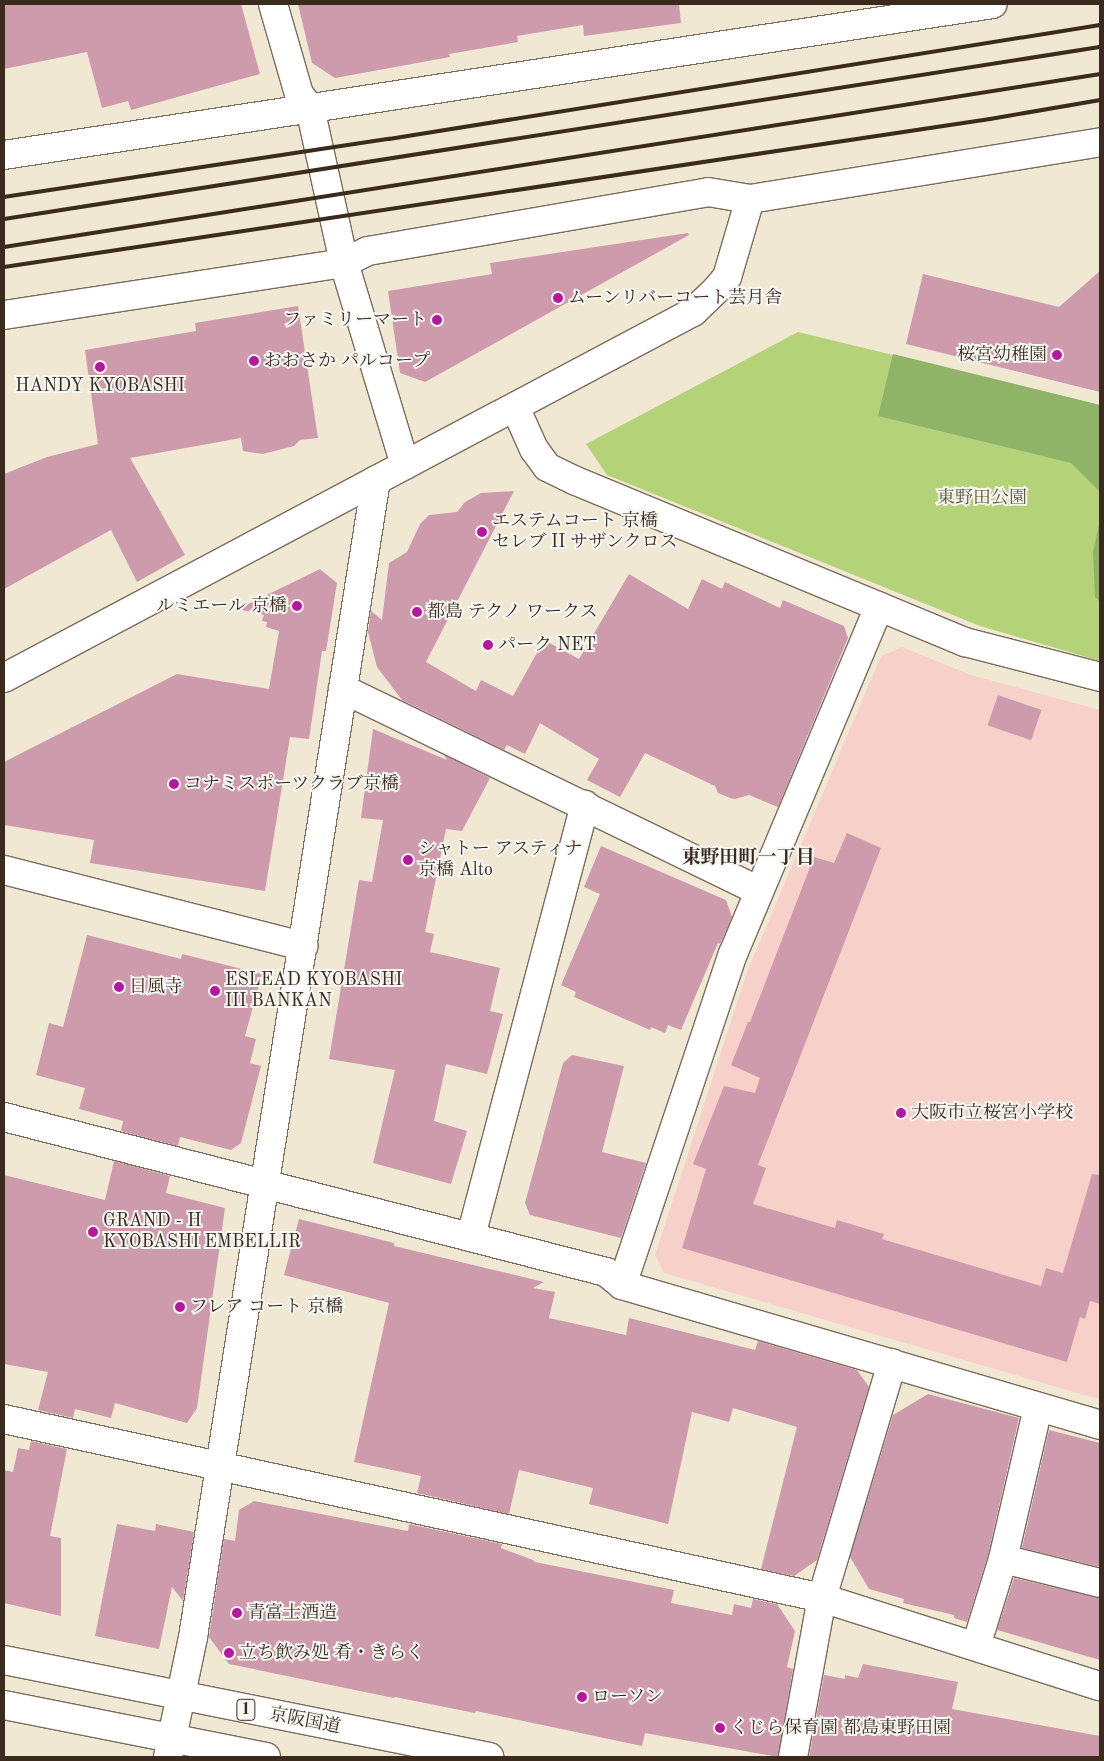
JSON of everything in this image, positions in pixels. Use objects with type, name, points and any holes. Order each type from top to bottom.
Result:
[{"type":"main road","points":[[273,4],[298,94],[310,108],[344,262],[405,465]]},
{"type":"main road","points":[[4,155],[993,4]]},
{"type":"main road","points":[[4,315],[344,262],[368,252],[708,192],[750,199],[1100,142]]},
{"type":"main road","points":[[4,678],[693,312],[706,301],[727,277],[750,199]]},
{"type":"main road","points":[[515,407],[534,449],[547,467],[723,544],[965,642],[1100,677]]},
{"type":"main road","points":[[170,1747],[182,1697],[220,1467],[376,480]]},
{"type":"main road","points":[[622,1285],[732,954],[879,606]]},
{"type":"main road","points":[[343,689],[759,891]]},
{"type":"main road","points":[[471,1236],[584,805]]},
{"type":"main road","points":[[4,870],[303,946]]},
{"type":"main road","points":[[4,1117],[606,1272],[622,1285],[1100,1425]]},
{"type":"main road","points":[[793,1757],[822,1598],[892,1363]]},
{"type":"main road","points":[[976,1646],[1003,1559],[1038,1407]]},
{"type":"main road","points":[[4,1419],[822,1598],[1100,1686]]},
{"type":"main road","points":[[1003,1559],[1100,1583]]},
{"type":"main road","name":"京阪国道","points":[[4,1660],[489,1757]]},
{"type":"main road","points":[[4,1705],[170,1747],[266,1757]]},
{"type":"shaded area","name":"大阪市立桜宮小学校","points":[[902,647],[971,675],[1100,710],[1100,1392],[1098,1399],[664,1273],[655,1255],[747,972],[881,656]]},
{"type":"green space","name":"東野田公園","points":[[798,332],[1100,405],[1100,661],[980,626],[607,475],[586,444]]},
{"type":"green space","points":[[893,354],[1100,405],[1100,492],[1071,463],[878,416]]},
{"type":"green space","points":[[1100,520],[1100,602],[1095,597],[1093,552]]},
{"type":"building","points":[[4,4],[241,4],[260,74],[131,110],[128,101],[102,108],[87,52],[4,69]]},
{"type":"building","points":[[298,4],[679,4],[681,23],[584,36],[583,25],[517,36],[518,42],[449,54],[450,57],[335,78],[312,63]]},
{"type":"building","points":[[688,233],[689,235],[425,382],[400,373],[388,291],[492,274],[490,263]]},
{"type":"building","points":[[1100,271],[1100,392],[906,344],[923,274],[1059,307]]},
{"type":"building","points":[[298,306],[318,438],[300,440],[294,446],[263,454],[243,451],[241,438],[130,458],[185,555],[137,582],[111,530],[4,589],[4,474],[47,457],[98,444],[85,350],[196,331],[195,323]]},
{"type":"building","points":[[514,491],[426,662],[476,691],[481,680],[513,696],[544,640],[579,659],[629,574],[688,609],[702,579],[722,589],[725,582],[780,608],[783,600],[844,626],[848,638],[778,807],[749,795],[735,799],[730,798],[718,793],[715,786],[645,753],[620,797],[587,780],[599,759],[540,723],[525,754],[507,745],[504,750],[402,700],[377,667],[368,632],[371,611],[382,620],[389,563],[407,552],[420,524],[429,515],[457,512],[465,502],[481,493]]},
{"type":"building","points":[[320,569],[337,583],[326,651],[322,651],[309,739],[290,737],[265,891],[90,863],[94,840],[4,825],[4,762],[177,674],[269,689],[279,631],[266,627],[267,622],[262,621],[264,615],[238,609]]},
{"type":"building","points":[[998,695],[1041,710],[1031,740],[988,725]]},
{"type":"building","points":[[373,729],[447,760],[444,755],[490,778],[462,831],[446,829],[425,932],[434,934],[430,952],[500,968],[490,1011],[503,1014],[487,1074],[446,1064],[434,1121],[467,1131],[451,1184],[373,1163],[395,1070],[329,1059],[359,880],[372,882],[383,820],[361,818]]},
{"type":"building","points":[[847,833],[881,848],[758,1165],[766,1168],[753,1204],[835,1228],[837,1220],[884,1234],[882,1239],[1041,1286],[1046,1268],[1063,1273],[1092,1174],[1100,1175],[1100,1304],[1090,1301],[1085,1319],[1080,1317],[1067,1362],[682,1248],[706,1169],[693,1164],[724,1086],[755,1093],[760,1078],[731,1065],[748,1022],[750,1022],[814,857],[834,863]]},
{"type":"building","points":[[601,846],[726,900],[732,917],[720,944],[718,943],[681,1030],[668,1025],[665,1033],[651,1027],[650,1030],[574,997],[576,992],[561,985],[600,894],[584,887]]},
{"type":"building","points":[[87,935],[181,959],[182,954],[262,974],[245,1036],[256,1039],[250,1063],[261,1066],[241,1143],[231,1150],[180,1137],[178,1146],[121,1131],[123,1121],[79,1109],[85,1088],[36,1075],[49,1023],[63,1027]]},
{"type":"building","points":[[572,1055],[624,1066],[602,1152],[646,1163],[621,1238],[530,1215],[525,1203],[563,1063]]},
{"type":"building","points":[[114,1161],[170,1176],[166,1193],[225,1208],[197,1408],[187,1423],[115,1403],[111,1418],[75,1409],[73,1418],[38,1410],[48,1372],[4,1364],[4,1175],[105,1200]]},
{"type":"building","points":[[299,1219],[394,1243],[394,1246],[544,1282],[533,1288],[555,1292],[549,1318],[626,1335],[629,1318],[755,1350],[758,1341],[857,1370],[869,1387],[817,1560],[794,1576],[761,1569],[797,1427],[733,1408],[729,1422],[692,1412],[668,1524],[589,1504],[593,1488],[519,1470],[509,1514],[417,1493],[421,1476],[354,1462],[389,1303],[284,1275]]},
{"type":"building","points":[[928,1394],[1019,1418],[988,1555],[967,1622],[954,1618],[954,1615],[903,1603],[904,1599],[869,1589],[850,1557],[893,1415]]},
{"type":"building","points":[[1049,1430],[1100,1443],[1100,1567],[1022,1548]]},
{"type":"building","points":[[31,1441],[67,1449],[50,1536],[61,1538],[61,1616],[4,1603],[4,1470],[13,1472],[18,1448],[29,1450]]},
{"type":"building","points":[[254,1501],[408,1531],[409,1524],[502,1544],[501,1548],[535,1562],[674,1590],[671,1603],[732,1615],[734,1604],[751,1608],[753,1599],[777,1604],[795,1631],[787,1667],[793,1669],[778,1757],[645,1733],[642,1746],[476,1711],[475,1713],[394,1698],[229,1664],[209,1637],[224,1539],[235,1541],[239,1510]]},
{"type":"building","points":[[117,1524],[155,1531],[156,1524],[194,1532],[183,1601],[172,1587],[159,1649],[95,1636]]},
{"type":"building","points":[[1014,1578],[1100,1598],[1100,1660],[997,1630]]},
{"type":"building","points":[[863,1664],[958,1682],[952,1709],[1100,1736],[1100,1757],[809,1757],[824,1675],[845,1679],[845,1675],[858,1678]]},
{"type":"railway","points":[[4,197],[389,139],[1100,25]]},
{"type":"railway","points":[[4,219],[1100,47]]},
{"type":"railway","points":[[4,247],[1100,74]]},
{"type":"railway","points":[[4,267],[990,119],[1100,100]]},
{"type":"place","name":"ムーンリバーコート芸月舎","points":[[558,298]]},
{"type":"place","name":"ファミリーマート","points":[[437,320]]},
{"type":"place","name":"桜宮幼稚園","points":[[1057,355]]},
{"type":"place","name":"おおさか パルコープ","points":[[254,361]]},
{"type":"place","name":"HANDY KYOBASHI","points":[[100,367]]},
{"type":"place","name":"エステムコート 京橋 セレブ II サザンクロス","points":[[482,532]]},
{"type":"place","name":"ルミエール 京橋","points":[[297,606]]},
{"type":"place","name":"都島 テクノ ワークス","points":[[417,612]]},
{"type":"place","name":"パーク NET","points":[[488,645]]},
{"type":"place","name":"コナミスポーツクラブ京橋","points":[[174,784]]},
{"type":"place","name":"シャトー アスティナ 京橋 Alto","points":[[408,860]]},
{"type":"place","name":"日風寺","points":[[119,987]]},
{"type":"place","name":"ESLEAD KYOBASHI III BANKAN","points":[[215,991]]},
{"type":"place","name":"大阪市立桜宮小学校","points":[[901,1113]]},
{"type":"place","name":"GRAND - H KYOBASHI EMBELLIR","points":[[93,1232]]},
{"type":"place","name":"フレア コート 京橋","points":[[180,1307]]},
{"type":"place","name":"青富士酒造","points":[[237,1613]]},
{"type":"place","name":"立ち飲み処 肴・きらく","points":[[229,1653]]},
{"type":"place","name":"ローソン","points":[[582,1697]]},
{"type":"place","name":"くじら保育園 都島東野田園","points":[[720,1728]]},
{"type":"district","name":"東野田町一丁目","points":[[748,859]]}]
